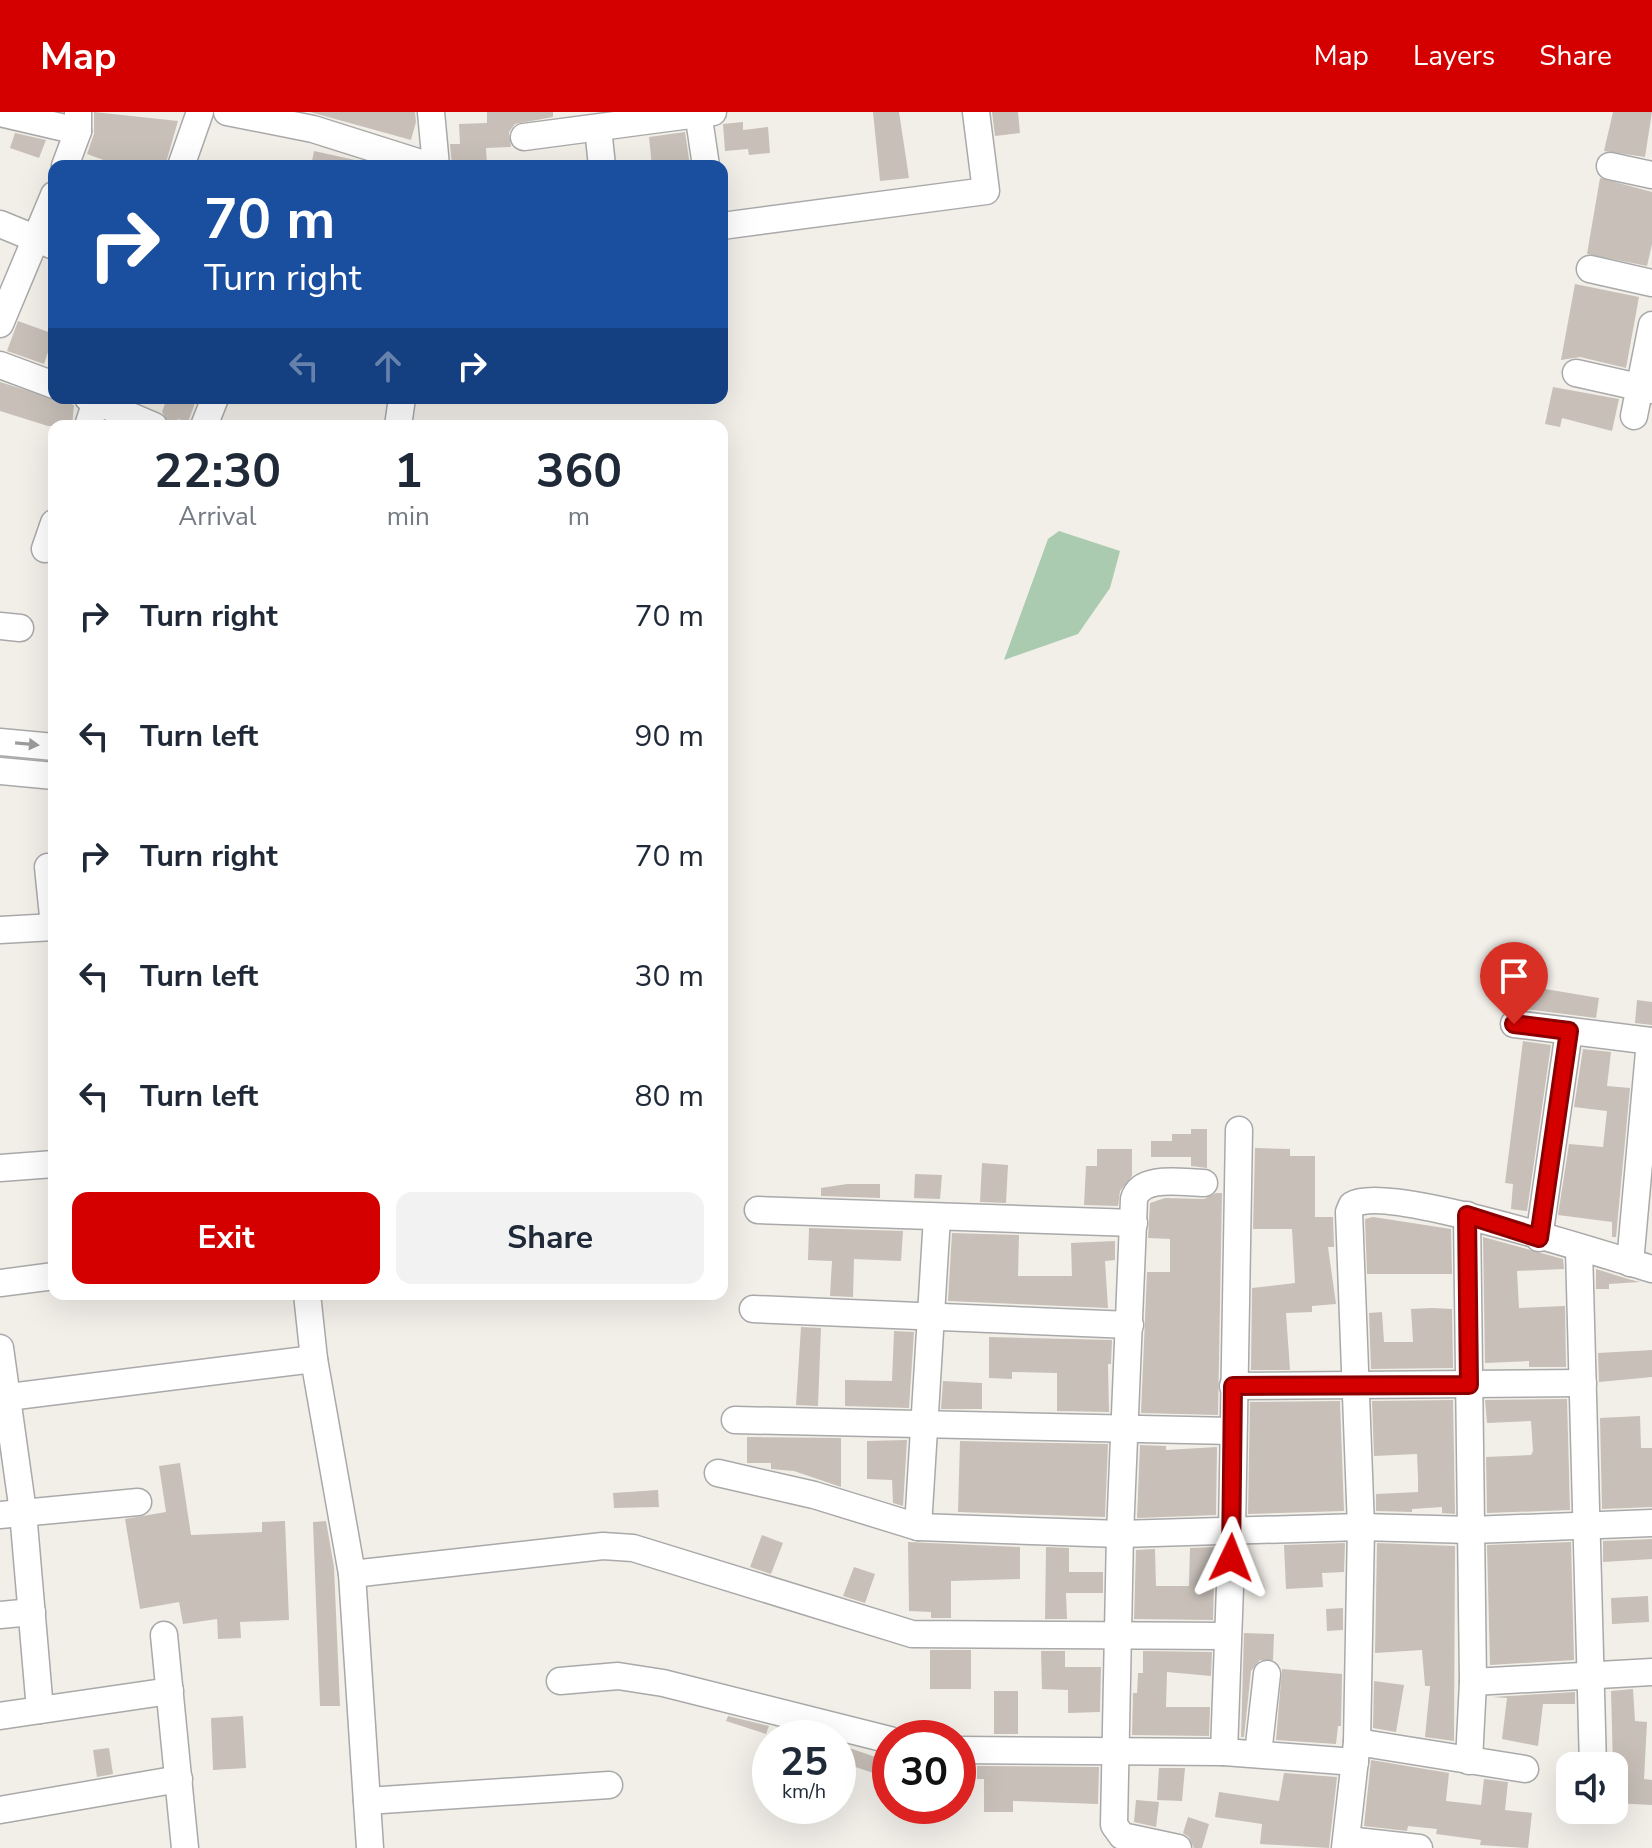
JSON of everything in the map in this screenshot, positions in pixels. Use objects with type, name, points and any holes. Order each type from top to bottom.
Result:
[{"type":"street","points":[[183,160],[200,112]]},
{"type":"street","points":[[227,112],[286,117],[412,160]]},
{"type":"street","points":[[431,112],[435,160]]},
{"type":"street","points":[[728,225],[986,191],[976,112]]},
{"type":"street","points":[[0,113],[78,122],[67,160]]},
{"type":"street","points":[[524,137],[703,113],[706,160]]},
{"type":"street","points":[[598,128],[601,160]]},
{"type":"street","points":[[1610,166],[1652,175]]},
{"type":"street","points":[[0,224],[45,243],[0,324]]},
{"type":"street","points":[[1590,269],[1652,283]]},
{"type":"street","points":[[1634,416],[1645,388],[1652,325]]},
{"type":"street","points":[[0,365],[48,383]]},
{"type":"street","points":[[1576,373],[1645,388]]},
{"type":"street","points":[[91,408],[133,420]]},
{"type":"street","points":[[45,549],[48,540]]},
{"type":"street","points":[[0,742],[48,746]]},
{"type":"street","points":[[0,771],[48,775]]},
{"type":"street","points":[[0,930],[48,926]]},
{"type":"street","points":[[1419,1848],[1346,1844],[1356,1752],[1361,1527],[1349,1212],[1352,1205],[1372,1198],[1467,1215],[1641,1266],[1651,1041],[1514,1024]]},
{"type":"street","points":[[1539,1238],[1569,1031]]},
{"type":"street","points":[[1224,1752],[1232,1531],[1239,1130]]},
{"type":"street","points":[[0,1168],[48,1164]]},
{"type":"street","points":[[1178,1848],[1116,1831],[1120,1534],[1134,1199],[1147,1183],[1204,1183]]},
{"type":"street","points":[[758,1210],[1134,1223]]},
{"type":"street","points":[[1467,1215],[1473,1682],[1469,1761]]},
{"type":"street","points":[[918,1527],[937,1217]]},
{"type":"street","points":[[1579,1249],[1593,1752]]},
{"type":"street","points":[[0,1283],[48,1277]]},
{"type":"street","points":[[308,1300],[314,1359],[352,1574],[370,1848]]},
{"type":"street","points":[[753,1309],[1130,1325]]},
{"type":"street","points":[[0,1348],[11,1513],[32,1612],[40,1710]]},
{"type":"street","points":[[3,1398],[314,1359]]},
{"type":"street","points":[[1233,1386],[1583,1383]]},
{"type":"street","points":[[735,1420],[1232,1431]]},
{"type":"street","points":[[718,1473],[814,1495],[918,1527],[1120,1534],[1361,1527],[1471,1530],[1652,1523]]},
{"type":"street","points":[[11,1513],[138,1502]]},
{"type":"street","points":[[352,1574],[633,1548],[912,1634],[1227,1636]]},
{"type":"street","points":[[0,1615],[32,1612]]},
{"type":"street","points":[[164,1635],[185,1848]]},
{"type":"street","points":[[1473,1682],[1652,1672]]},
{"type":"street","points":[[1258,1754],[1267,1674]]},
{"type":"street","points":[[560,1681],[618,1676],[663,1683],[872,1735]]},
{"type":"street","points":[[0,1716],[170,1691]]},
{"type":"street","points":[[976,1750],[1258,1754],[1356,1752],[1525,1769]]},
{"type":"street","points":[[0,1810],[179,1779]]},
{"type":"street","points":[[367,1801],[609,1785]]},
{"type":"green space","points":[[1059,531],[1120,551],[1110,588],[1078,634],[1004,660],[1048,539]]},
{"type":"building","points":[[94,112],[178,121],[167,160],[104,160],[87,154],[94,134]]},
{"type":"building","points":[[310,112],[415,112],[416,122],[411,140]]},
{"type":"building","points":[[487,112],[553,112],[553,117],[515,124],[509,132],[511,147],[486,148],[487,160],[451,160],[450,144],[460,144],[459,124],[487,123]]},
{"type":"building","points":[[873,112],[899,112],[909,178],[880,181]]},
{"type":"building","points":[[992,112],[1018,112],[1020,133],[995,136]]},
{"type":"building","points":[[1613,112],[1652,112],[1645,157],[1604,151]]},
{"type":"building","points":[[743,122],[743,130],[768,127],[770,153],[749,155],[748,149],[725,151],[723,124]]},
{"type":"building","points":[[685,132],[689,160],[651,160],[649,137]]},
{"type":"building","points":[[15,133],[46,140],[39,158],[10,148]]},
{"type":"building","points":[[314,151],[355,160],[312,160]]},
{"type":"building","points":[[1600,178],[1652,192],[1652,244],[1647,266],[1587,254]]},
{"type":"building","points":[[1575,284],[1639,297],[1626,368],[1580,357],[1561,360]]},
{"type":"building","points":[[18,321],[48,332],[48,352],[44,364],[7,351]]},
{"type":"building","points":[[0,382],[48,397],[48,404],[74,405],[73,420],[48,420],[48,426],[0,411]]},
{"type":"building","points":[[1553,387],[1619,399],[1612,431],[1562,418],[1560,427],[1545,424]]},
{"type":"building","points":[[165,404],[195,404],[189,420],[167,420],[162,412]]},
{"type":"building","points":[[1527,986],[1599,998],[1596,1018],[1525,1009]]},
{"type":"building","points":[[1637,1000],[1652,1002],[1652,1025],[1635,1023]]},
{"type":"building","points":[[1523,1041],[1551,1045],[1527,1211],[1511,1209],[1513,1184],[1505,1183]]},
{"type":"building","points":[[1583,1049],[1611,1052],[1607,1086],[1630,1088],[1616,1237],[1612,1237],[1612,1222],[1558,1215],[1569,1144],[1603,1147],[1607,1111],[1574,1107]]},
{"type":"building","points":[[1191,1129],[1207,1129],[1207,1168],[1191,1166],[1191,1157],[1151,1157],[1151,1141],[1172,1141],[1172,1134],[1191,1134]]},
{"type":"building","points":[[1255,1148],[1290,1149],[1290,1156],[1315,1156],[1315,1217],[1333,1217],[1334,1247],[1328,1247],[1336,1304],[1312,1306],[1312,1312],[1286,1313],[1290,1370],[1251,1370],[1252,1288],[1295,1283],[1292,1229],[1253,1229]]},
{"type":"building","points":[[1097,1149],[1132,1149],[1132,1176],[1120,1191],[1118,1206],[1084,1205],[1086,1166],[1097,1166]]},
{"type":"building","points":[[982,1163],[1008,1165],[1006,1203],[980,1202]]},
{"type":"building","points":[[915,1174],[942,1175],[940,1199],[914,1198]]},
{"type":"building","points":[[880,1184],[880,1198],[821,1196],[821,1188]]},
{"type":"building","points":[[1222,1193],[1218,1415],[1141,1413],[1147,1272],[1170,1272],[1170,1239],[1148,1238],[1150,1203],[1165,1198],[1204,1199]]},
{"type":"building","points":[[1373,1217],[1451,1229],[1452,1274],[1367,1274],[1365,1219]]},
{"type":"building","points":[[809,1228],[903,1231],[901,1261],[854,1259],[853,1297],[830,1296],[832,1261],[808,1260]]},
{"type":"building","points":[[952,1233],[1019,1235],[1018,1276],[1072,1276],[1071,1243],[1115,1241],[1115,1260],[1105,1261],[1108,1308],[948,1301]]},
{"type":"building","points":[[1483,1237],[1563,1259],[1564,1269],[1517,1271],[1519,1308],[1565,1306],[1566,1367],[1529,1367],[1529,1361],[1485,1363]]},
{"type":"building","points":[[1596,1269],[1640,1282],[1609,1284],[1609,1289],[1596,1289]]},
{"type":"building","points":[[1411,1309],[1452,1309],[1453,1368],[1371,1369],[1369,1313],[1382,1312],[1384,1342],[1413,1342]]},
{"type":"building","points":[[801,1327],[821,1328],[818,1406],[796,1405]]},
{"type":"building","points":[[894,1331],[914,1332],[909,1408],[845,1406],[845,1380],[892,1381]]},
{"type":"building","points":[[989,1337],[1112,1340],[1111,1364],[1108,1364],[1109,1412],[1057,1411],[1057,1373],[1012,1372],[1012,1379],[989,1378]]},
{"type":"building","points":[[1652,1350],[1652,1377],[1599,1382],[1598,1353]]},
{"type":"building","points":[[943,1381],[982,1383],[982,1409],[941,1409]]},
{"type":"building","points":[[1567,1399],[1570,1510],[1487,1513],[1486,1457],[1531,1455],[1533,1451],[1531,1421],[1487,1423],[1485,1400]]},
{"type":"building","points":[[1453,1400],[1455,1514],[1442,1513],[1442,1507],[1412,1509],[1412,1512],[1376,1511],[1376,1494],[1418,1492],[1418,1477],[1417,1454],[1374,1456],[1372,1401]]},
{"type":"building","points":[[1340,1401],[1344,1511],[1248,1514],[1250,1402]]},
{"type":"building","points":[[1640,1416],[1641,1448],[1652,1448],[1652,1507],[1602,1509],[1600,1418]]},
{"type":"building","points":[[747,1437],[841,1438],[841,1487],[794,1471],[771,1469],[771,1463],[747,1463]]},
{"type":"building","points":[[907,1440],[903,1506],[893,1503],[892,1480],[867,1479],[867,1441]]},
{"type":"building","points":[[960,1441],[1108,1444],[1105,1517],[958,1512]]},
{"type":"building","points":[[1140,1445],[1166,1446],[1166,1450],[1217,1447],[1216,1515],[1137,1518]]},
{"type":"building","points":[[180,1463],[191,1535],[262,1532],[262,1522],[285,1521],[289,1620],[240,1622],[241,1638],[218,1639],[217,1619],[183,1624],[179,1602],[140,1609],[125,1519],[166,1512],[159,1466]]},
{"type":"building","points":[[658,1490],[659,1507],[614,1508],[613,1493]]},
{"type":"building","points":[[326,1521],[334,1567],[340,1706],[320,1706],[313,1522]]},
{"type":"building","points":[[762,1535],[783,1543],[771,1574],[750,1567]]},
{"type":"building","points":[[1652,1539],[1652,1559],[1603,1562],[1603,1541]]},
{"type":"building","points":[[908,1542],[1020,1547],[1020,1579],[951,1581],[951,1618],[931,1618],[931,1612],[909,1611]]},
{"type":"building","points":[[1571,1542],[1574,1660],[1490,1665],[1487,1545]]},
{"type":"building","points":[[1345,1543],[1344,1572],[1322,1573],[1323,1587],[1286,1589],[1284,1545]]},
{"type":"building","points":[[1377,1543],[1455,1546],[1454,1741],[1425,1737],[1430,1686],[1425,1686],[1422,1650],[1375,1653]]},
{"type":"building","points":[[1046,1547],[1069,1548],[1069,1572],[1103,1572],[1103,1593],[1066,1593],[1067,1619],[1045,1619]]},
{"type":"building","points":[[1215,1547],[1213,1620],[1134,1619],[1136,1550],[1155,1549],[1156,1586],[1189,1586],[1190,1548]]},
{"type":"building","points":[[854,1567],[875,1574],[865,1603],[843,1596]]},
{"type":"building","points":[[1648,1596],[1649,1622],[1612,1624],[1611,1598]]},
{"type":"building","points":[[1343,1608],[1343,1630],[1327,1631],[1326,1609]]},
{"type":"building","points":[[1244,1633],[1274,1634],[1273,1660],[1260,1660],[1251,1671],[1244,1737],[1241,1737]]},
{"type":"building","points":[[930,1650],[971,1650],[971,1689],[930,1689]]},
{"type":"building","points":[[1041,1651],[1065,1651],[1065,1667],[1101,1667],[1100,1712],[1068,1713],[1068,1690],[1042,1689]]},
{"type":"building","points":[[1143,1651],[1212,1652],[1211,1676],[1167,1672],[1166,1707],[1210,1707],[1209,1736],[1132,1735],[1133,1693],[1137,1693],[1138,1673],[1143,1673]]},
{"type":"building","points":[[1282,1669],[1342,1674],[1341,1726],[1338,1726],[1336,1744],[1276,1740]]},
{"type":"building","points":[[1374,1681],[1404,1685],[1396,1732],[1373,1728]]},
{"type":"building","points":[[1633,1689],[1635,1721],[1647,1722],[1644,1779],[1652,1780],[1652,1805],[1628,1804],[1628,1752],[1613,1752],[1611,1691]]},
{"type":"building","points":[[994,1691],[1018,1691],[1018,1734],[994,1734]]},
{"type":"building","points":[[1575,1692],[1575,1704],[1543,1704],[1538,1746],[1502,1739],[1507,1698],[1492,1697]]},
{"type":"building","points":[[243,1716],[246,1768],[213,1770],[211,1718]]},
{"type":"building","points":[[728,1716],[752,1722],[752,1729],[726,1721]]},
{"type":"building","points":[[109,1748],[113,1774],[97,1777],[93,1750]]},
{"type":"building","points":[[856,1750],[872,1756],[872,1773],[856,1767]]},
{"type":"building","points":[[1371,1760],[1449,1773],[1446,1801],[1481,1805],[1484,1779],[1508,1782],[1505,1810],[1532,1813],[1528,1848],[1480,1845],[1481,1840],[1436,1834],[1437,1829],[1408,1826],[1407,1831],[1364,1826]]},
{"type":"building","points":[[977,1766],[1099,1767],[1098,1804],[1013,1801],[1013,1812],[984,1812],[984,1779],[977,1779]]},
{"type":"building","points":[[1159,1768],[1185,1768],[1182,1801],[1157,1800]]},
{"type":"building","points":[[1284,1773],[1337,1777],[1329,1848],[1260,1844],[1262,1824],[1215,1817],[1219,1792],[1279,1801]]},
{"type":"building","points":[[1136,1800],[1159,1802],[1156,1827],[1134,1822]]},
{"type":"building","points":[[1188,1817],[1209,1824],[1202,1848],[1194,1848],[1189,1837],[1183,1833]]},
{"type":"route","points":[[1231,1558],[1233,1386],[1469,1385],[1467,1215],[1539,1238],[1569,1031],[1514,1024]]}]
